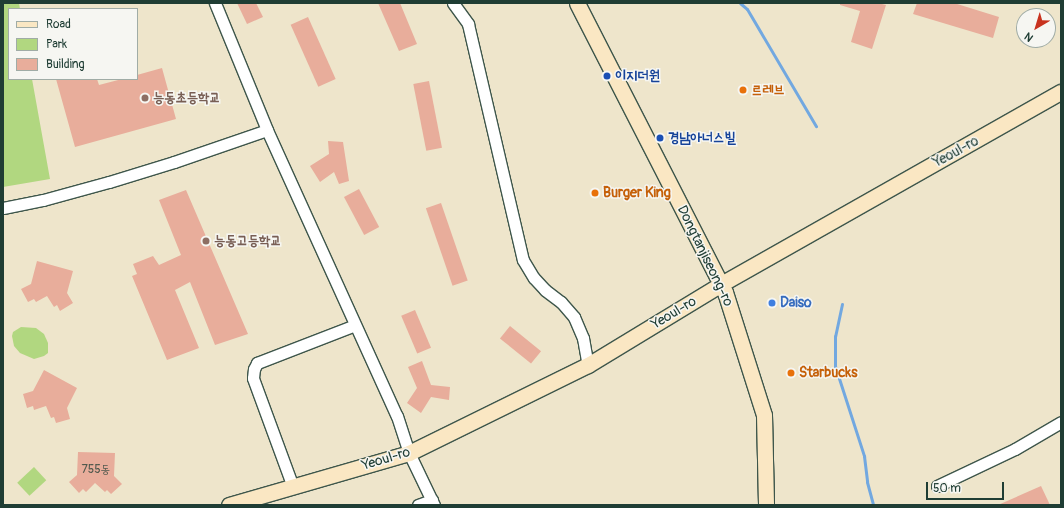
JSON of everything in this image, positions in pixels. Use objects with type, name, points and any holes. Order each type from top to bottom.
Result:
[{"type":"street","points":[[215,3],[267,130],[398,416],[409,453],[433,502],[418,505]]},
{"type":"street","points":[[453,3],[468,24],[523,260],[534,278],[545,290],[561,302],[574,317],[583,338],[588,365]]},
{"type":"street","name":"Dongtanjiseong-ro","points":[[577,3],[722,284],[764,415],[766,505]]},
{"type":"street","name":"Yeoul-ro","points":[[229,505],[409,453],[588,365],[722,284],[1061,92]]},
{"type":"street","points":[[3,208],[43,200],[109,182],[174,162],[267,130]]},
{"type":"street","points":[[293,487],[253,378],[254,369],[257,363],[355,325]]},
{"type":"street","points":[[937,486],[1015,449],[1061,422]]},
{"type":"green space","points":[[3,3],[19,3],[20,8],[8,8],[8,80],[32,80],[50,179],[3,187]]},
{"type":"green space","points":[[21,327],[36,328],[44,334],[48,343],[48,353],[34,359],[20,353],[14,346],[12,336],[13,332]]},
{"type":"green space","points":[[34,467],[46,480],[29,496],[17,483]]},
{"type":"building","points":[[237,3],[256,3],[263,17],[247,24]]},
{"type":"building","points":[[378,3],[400,3],[417,44],[399,51]]},
{"type":"building","points":[[840,3],[878,3],[886,5],[872,49],[851,42],[860,11],[840,5]]},
{"type":"building","points":[[917,3],[954,3],[999,17],[993,38],[913,14]]},
{"type":"building","points":[[308,17],[336,79],[318,87],[291,25]]},
{"type":"building","name":"능동초등학교","points":[[162,68],[176,119],[75,147],[56,80],[97,80],[99,85],[118,80],[138,80],[138,75]]},
{"type":"building","points":[[429,81],[442,148],[426,151],[413,84]]},
{"type":"building","points":[[328,141],[343,142],[349,181],[339,184],[334,172],[320,182],[310,166],[329,154]]},
{"type":"building","points":[[359,189],[379,227],[364,235],[344,197]]},
{"type":"building","name":"능동고등학교","points":[[186,190],[248,334],[215,345],[190,282],[175,290],[199,348],[167,360],[132,276],[137,274],[133,264],[153,256],[159,265],[181,255],[159,200]]},
{"type":"building","points":[[441,203],[468,281],[453,286],[426,208]]},
{"type":"building","points":[[37,261],[73,271],[67,293],[73,303],[60,311],[57,305],[54,307],[47,296],[36,302],[34,299],[28,302],[21,289],[31,284]]},
{"type":"building","points":[[415,310],[431,348],[417,354],[401,316]]},
{"type":"building","points":[[510,326],[541,351],[531,364],[500,338]]},
{"type":"building","points":[[422,361],[431,385],[450,387],[449,400],[431,397],[421,413],[407,403],[417,388],[408,367]]},
{"type":"building","points":[[44,370],[77,388],[67,408],[70,419],[56,423],[54,417],[51,418],[46,406],[34,410],[33,406],[27,408],[23,394],[33,391]]},
{"type":"building","points":[[78,452],[115,453],[114,476],[122,484],[111,494],[107,490],[105,492],[95,483],[86,492],[83,489],[79,493],[69,482],[77,475]]},
{"type":"building","points":[[1041,486],[1050,505],[998,505]]},
{"type":"waterway","points":[[740,3],[747,9],[816,126]]},
{"type":"waterway","points":[[842,304],[835,336],[835,366],[864,456],[867,482],[873,505]]},
{"type":"place","name":"이지더원","points":[[607,76]]},
{"type":"place","name":"르레브","points":[[743,90]]},
{"type":"place","name":"능동초등학교","points":[[145,98]]},
{"type":"place","name":"경남아너스빌","points":[[660,138]]},
{"type":"place","name":"Burger King","points":[[595,193]]},
{"type":"place","name":"능동고등학교","points":[[206,241]]},
{"type":"place","name":"Daiso","points":[[772,303]]},
{"type":"place","name":"Starbucks","points":[[791,373]]}]
